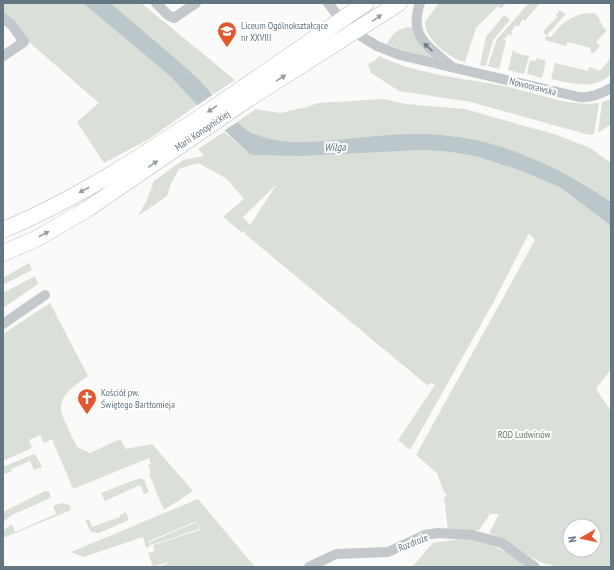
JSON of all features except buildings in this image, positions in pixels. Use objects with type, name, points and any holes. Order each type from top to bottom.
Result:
[{"type":"main road","name":"Marii Konopnickiej","points":[[3,253],[34,240],[70,220],[185,135],[245,94],[341,20],[366,3]]},
{"type":"main road","name":"Marii Konopnickiej","points":[[245,94],[354,32],[399,3]]},
{"type":"main road","name":"Marii Konopnickiej","points":[[3,230],[94,185],[185,135]]},
{"type":"street","points":[[156,3],[168,15],[174,18],[196,3]]},
{"type":"street","name":"Nowoorawska","points":[[328,3],[341,20],[354,32],[400,55],[579,97],[586,98],[611,88]]},
{"type":"street","name":"Nowoorawska","points":[[420,3],[416,23],[420,38],[453,68]]},
{"type":"street","points":[[3,18],[12,25],[24,42],[3,56]]},
{"type":"street","points":[[3,324],[45,295]]},
{"type":"street","name":"Rozdroże","points":[[309,567],[336,554],[388,552],[425,535],[438,534],[473,535],[502,543],[535,567]]},
{"type":"green space","points":[[3,3],[83,3],[171,77],[197,105],[149,139],[104,163],[77,122],[99,103],[29,42],[15,24],[3,14]]},
{"type":"green space","points":[[110,3],[141,3],[235,80],[214,94]]},
{"type":"green space","points":[[439,3],[506,3],[501,9],[498,6],[476,28],[465,62],[452,57],[445,52],[429,35],[425,22]]},
{"type":"green space","points":[[529,3],[540,3],[525,21],[523,19],[518,27],[516,25],[511,32],[513,33],[511,36],[509,34],[504,39],[506,41],[499,69],[488,66],[497,39]]},
{"type":"green space","points":[[560,10],[566,14],[547,35],[544,34],[543,31],[557,17],[556,15]]},
{"type":"green space","points":[[594,13],[607,30],[596,42],[600,46],[594,53],[590,52],[591,48],[567,42],[566,46],[545,40],[546,36],[551,37],[560,26],[575,16]]},
{"type":"green space","points":[[504,15],[510,20],[493,40],[486,66],[480,65],[486,37]]},
{"type":"green space","points":[[412,27],[418,41],[432,58],[405,51],[387,44],[397,31],[403,28]]},
{"type":"green space","points":[[513,50],[516,53],[529,56],[524,74],[508,70]]},
{"type":"green space","points":[[379,56],[411,68],[444,76],[512,88],[566,102],[588,104],[599,103],[594,134],[589,135],[471,102],[399,91],[371,73],[368,64]]},
{"type":"green space","points":[[611,56],[611,74],[597,83],[574,84],[551,79],[555,63],[588,71],[589,67],[600,71]]},
{"type":"green space","points":[[537,58],[546,61],[542,78],[527,74],[530,60],[536,61]]},
{"type":"green space","points":[[384,99],[406,104],[465,109],[557,135],[590,148],[611,163],[611,202],[575,180],[534,159],[491,144],[470,139],[441,135],[403,135],[375,136],[322,142],[284,141],[267,138],[251,132],[237,122],[256,109],[280,113],[318,103]]},
{"type":"green space","points":[[611,99],[611,124],[598,133],[602,102]]},
{"type":"green space","name":"ROD Ludwinów","points":[[224,132],[250,153],[303,156],[424,150],[451,152],[478,157],[522,171],[561,188],[611,226],[611,369],[596,389],[611,411],[611,567],[559,567],[536,560],[489,533],[499,514],[490,514],[479,530],[448,530],[444,498],[447,495],[443,490],[437,473],[416,455],[535,240],[529,233],[493,303],[410,450],[398,440],[435,385],[432,383],[427,385],[245,234],[246,231],[243,233],[223,217],[244,199],[227,179],[198,163],[179,169],[170,186],[167,196],[138,216],[147,200],[154,181],[183,160],[204,156],[198,149]],"holes":[[[277,184],[250,225],[243,217]]]},
{"type":"green space","points":[[29,263],[32,270],[3,285],[3,278]]},
{"type":"green space","points":[[35,276],[38,284],[3,308],[3,293]]},
{"type":"green space","points":[[50,303],[88,376],[75,385],[62,400],[62,415],[77,447],[90,453],[120,439],[126,449],[152,444],[193,491],[164,510],[149,474],[151,473],[148,465],[151,464],[149,458],[73,489],[52,439],[44,443],[40,435],[29,440],[32,448],[3,461],[3,334]]},
{"type":"green space","points":[[34,454],[42,467],[34,470],[30,461],[11,469],[12,471],[5,474],[3,472],[3,467]]},
{"type":"green space","points":[[140,478],[144,480],[149,492],[144,494],[140,485],[105,501],[101,493]]},
{"type":"green space","points":[[45,491],[50,492],[50,498],[12,515],[3,522],[3,512]]},
{"type":"green space","points":[[198,499],[255,567],[160,567],[168,563],[167,562],[153,567],[148,553],[155,551],[153,545],[200,530],[197,521],[149,541],[150,546],[146,548],[143,537],[83,557],[71,552]]},
{"type":"green space","points":[[62,503],[69,505],[71,510],[3,538],[3,531],[12,524],[15,532],[56,514],[53,506]]},
{"type":"green space","points":[[126,512],[129,520],[99,533],[91,532],[85,520],[89,519],[92,527],[120,517],[120,515]]},
{"type":"green space","points":[[197,522],[199,529],[151,545],[150,542]]},
{"type":"green space","points":[[469,539],[487,543],[504,551],[527,567],[412,567],[433,543]]},
{"type":"water","name":"Wilga","points":[[83,3],[110,3],[204,84],[232,117],[247,130],[255,134],[269,139],[314,142],[375,136],[431,134],[470,139],[492,144],[535,159],[556,169],[611,202],[611,226],[561,188],[522,171],[478,157],[451,152],[424,150],[303,156],[250,154],[197,105],[171,77]]},
{"type":"pier","points":[[215,93],[239,121],[222,132],[195,107]]},
{"type":"place","name":"Liceum Ogólnokształcące nr XXVIII","points":[[227,48]]},
{"type":"place","name":"Kościół pw. Świętego Bartłomieja","points":[[87,415]]}]
